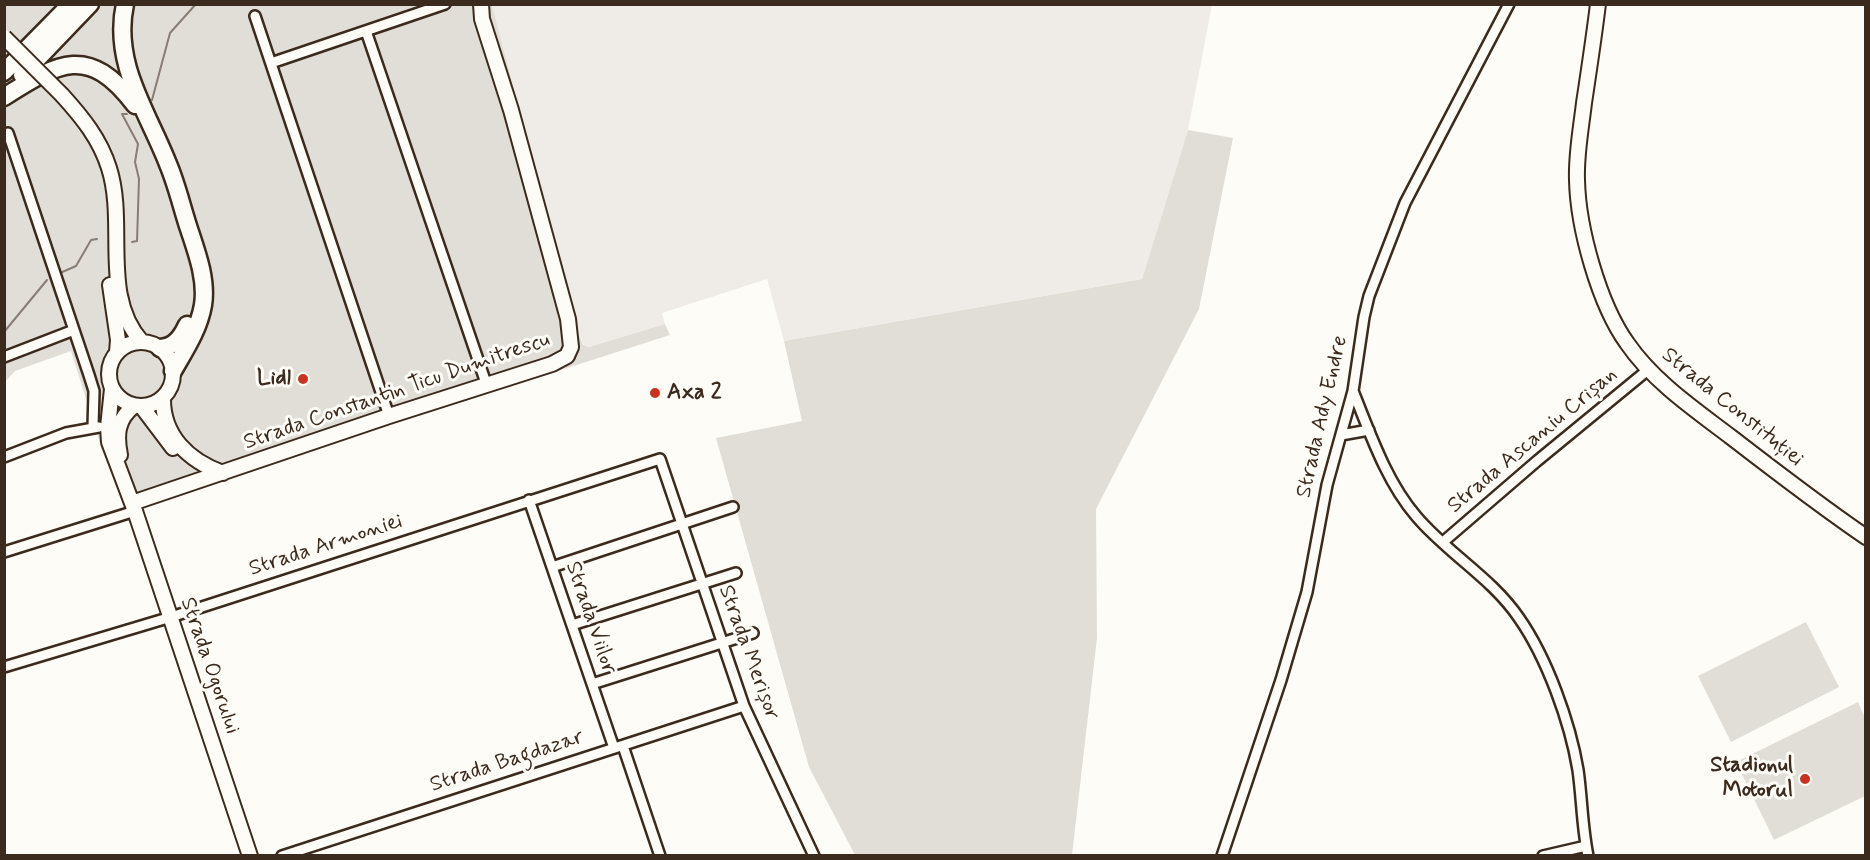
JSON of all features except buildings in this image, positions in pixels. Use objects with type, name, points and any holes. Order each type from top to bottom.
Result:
[{"type":"highway","points":[[4,91],[38,60],[90,4]]},
{"type":"highway","points":[[125,4],[122,38],[129,78],[168,163],[201,272],[204,298],[199,323],[173,371]]},
{"type":"highway","points":[[4,55],[71,5]]},
{"type":"highway","points":[[4,72],[71,5]]},
{"type":"highway","points":[[4,97],[48,70],[66,65],[87,66],[112,78],[119,85],[134,103],[155,136]]},
{"type":"highway","points":[[160,348],[172,345],[179,338],[188,323],[195,298],[195,272],[184,213]]},
{"type":"street","points":[[271,63],[445,4]]},
{"type":"street","name":"Strada Constantin Ticu Dumitrescu","points":[[130,505],[389,416],[487,386],[563,359],[570,352],[572,341],[568,319],[511,110],[482,19],[481,4]]},
{"type":"street","name":"Strada Ady Endre","points":[[1222,855],[1281,680],[1307,592],[1327,485],[1353,391],[1364,317],[1370,296],[1405,203],[1509,4]]},
{"type":"street","name":"Strada Constituției","points":[[1598,4],[1577,162],[1580,207],[1592,259],[1613,319],[1627,344],[1649,369],[1693,408],[1821,506],[1866,537]]},
{"type":"street","points":[[255,16],[389,416]]},
{"type":"street","points":[[366,31],[487,386]]},
{"type":"street","points":[[4,37],[62,95],[90,129],[104,154],[113,183],[118,231],[119,291],[126,319],[142,342]]},
{"type":"street","points":[[8,133],[94,391],[93,427]]},
{"type":"street","points":[[116,217],[110,278],[118,340],[117,352],[109,374],[112,389],[119,398],[138,406],[180,456],[196,466],[223,472]]},
{"type":"street","points":[[4,357],[74,330]]},
{"type":"street","points":[[117,352],[129,345],[142,342],[160,348],[168,358],[173,371],[172,382],[163,398],[153,404],[138,406]]},
{"type":"street","name":"Strada Ascaniu Crișan","points":[[1443,542],[1537,460],[1649,369]]},
{"type":"street","name":"Strada Ogorului","points":[[112,389],[108,428],[111,449],[171,616],[250,855]]},
{"type":"street","points":[[1353,391],[1390,477],[1402,497],[1416,516],[1510,605],[1528,631],[1565,717],[1578,771],[1587,851],[1543,855]]},
{"type":"street","points":[[163,398],[164,413],[176,441],[185,452],[206,467]]},
{"type":"street","name":"Strada Ogorului","points":[[130,505],[117,440],[121,418],[138,406]]},
{"type":"street","points":[[4,457],[66,433],[93,427],[108,428]]},
{"type":"street","points":[[1341,435],[1369,430]]},
{"type":"street","name":"Strada Armoniei","points":[[4,667],[171,616],[660,459]]},
{"type":"street","name":"Strada Merișor","points":[[660,459],[744,706],[814,855]]},
{"type":"street","name":"Strada Viilor","points":[[530,500],[592,684],[619,747],[660,855]]},
{"type":"street","points":[[4,552],[130,505]]},
{"type":"street","points":[[552,567],[733,507]]},
{"type":"street","points":[[572,625],[736,573]]},
{"type":"street","points":[[592,684],[753,633]]},
{"type":"street","name":"Strada Bagdazar","points":[[282,855],[744,706]]},
{"type":"shaded area","points":[[5,5],[492,5],[583,345],[589,347],[665,324],[670,335],[128,509],[104,456],[71,351],[15,371],[5,382]]},
{"type":"shaded area","points":[[492,5],[1212,5],[1188,130],[1142,279],[784,341],[767,279],[662,313],[665,324],[589,347],[584,345],[578,332]]},
{"type":"shaded area","points":[[1188,130],[1233,138],[1199,309],[1096,509],[1097,638],[1072,855],[855,855],[809,767],[716,438],[802,421],[784,341],[1142,279]]},
{"type":"shaded area","points":[[1806,622],[1839,687],[1731,742],[1698,676]]},
{"type":"shaded area","name":"Stadionul Motorul","points":[[1858,702],[1865,718],[1865,796],[1774,840],[1736,762]]},
{"type":"waterway","points":[[152,100],[170,33],[196,4]]},
{"type":"waterway","points":[[127,114],[122,114],[138,144],[135,162],[139,179],[137,241],[132,242]]},
{"type":"waterway","points":[[60,273],[76,266],[91,240],[97,239]]},
{"type":"waterway","points":[[4,332],[47,280]]},
{"type":"place","name":"Lidl","points":[[303,379]]},
{"type":"place","name":"Axa 2","points":[[655,393]]},
{"type":"place","name":"Stadionul Motorul","points":[[1805,779]]}]
